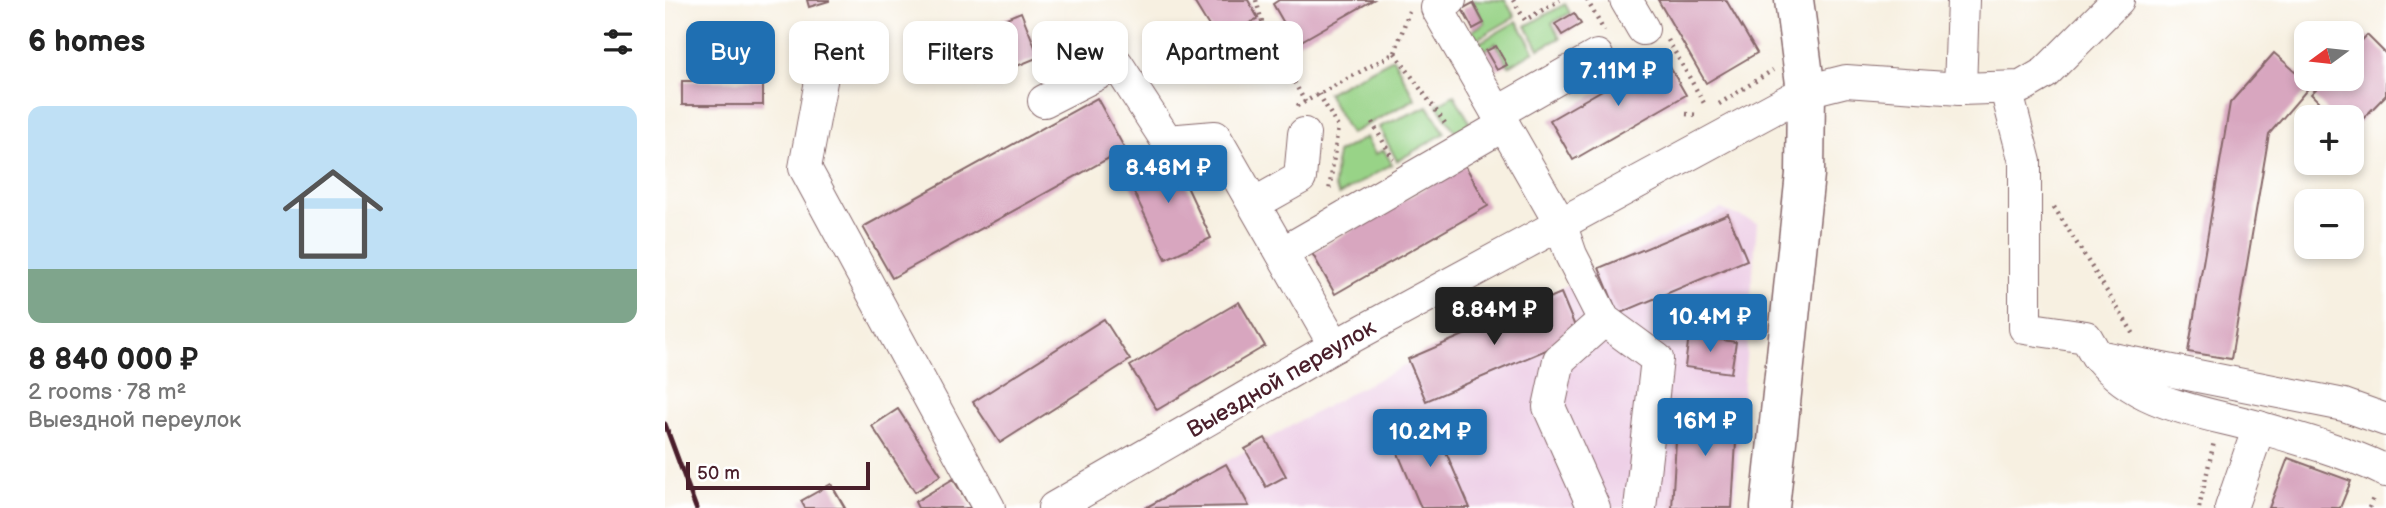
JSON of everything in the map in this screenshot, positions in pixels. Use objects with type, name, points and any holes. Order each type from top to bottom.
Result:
[{"type":"main road","points":[[1770,508],[1805,174],[1806,91],[1794,0]]},
{"type":"street","points":[[1450,0],[1437,8],[1560,223],[1571,255],[1604,320],[1657,359],[1640,508]]},
{"type":"street","points":[[1626,0],[1653,31]]},
{"type":"street","points":[[1960,89],[1963,0]]},
{"type":"street","name":"Выездной переулок","points":[[1065,505],[1335,346],[1806,91],[1846,81],[1960,89],[2006,89],[2033,82],[2118,0]]},
{"type":"street","points":[[1282,253],[1501,119],[1597,56]]},
{"type":"street","points":[[1044,101],[1117,64],[1167,141],[1216,137],[1335,346]]},
{"type":"street","points":[[820,84],[805,168],[989,508]]},
{"type":"street","points":[[2006,89],[2025,162],[2025,328],[2086,338],[2114,377],[2168,405],[2259,428],[2380,483]]},
{"type":"street","points":[[1254,204],[1300,178],[1299,121]]},
{"type":"street","points":[[1594,508],[1549,407],[1559,360],[1604,320]]},
{"type":"street","points":[[2098,356],[2344,405],[2386,420]]},
{"type":"street","points":[[2231,508],[2259,428]]},
{"type":"path","points":[[1256,0],[1262,22],[1305,102]]},
{"type":"path","points":[[1513,0],[1525,20],[1560,0]]},
{"type":"path","points":[[1299,121],[1305,102],[1395,53],[1412,2]]},
{"type":"path","points":[[1653,31],[1704,103]]},
{"type":"path","points":[[1395,53],[1449,129]]},
{"type":"path","points":[[1686,114],[1698,116],[1772,73]]},
{"type":"path","points":[[1319,94],[1323,102]]},
{"type":"path","points":[[1372,122],[1394,162]]},
{"type":"path","points":[[2025,162],[2155,368]]},
{"type":"path","points":[[2369,508],[2380,483]]},
{"type":"shaded area","points":[[1721,209],[1757,223],[1734,508],[1142,508],[1356,390]]},
{"type":"green space","points":[[1505,0],[1515,17],[1477,39],[1472,31],[1485,23],[1472,1]]},
{"type":"green space","points":[[1565,4],[1570,13],[1552,23],[1560,38],[1539,49],[1526,26]]},
{"type":"green space","points":[[1517,21],[1534,51],[1509,66],[1496,43],[1483,51],[1479,43]]},
{"type":"green space","points":[[1393,58],[1415,99],[1350,134],[1327,93]]},
{"type":"green space","points":[[1454,95],[1471,124],[1456,133],[1437,105]]},
{"type":"green space","points":[[1428,106],[1445,133],[1397,161],[1379,127]]},
{"type":"green space","points":[[1366,137],[1375,154],[1384,150],[1392,164],[1339,195],[1334,186],[1337,153]]},
{"type":"building","points":[[807,0],[829,0],[829,1],[809,7]]},
{"type":"building","points":[[1193,0],[1248,0],[1258,18],[1253,21],[1206,21]]},
{"type":"building","points":[[1279,0],[1373,0],[1303,40],[1303,21],[1283,21],[1273,4]]},
{"type":"building","points":[[1658,0],[1726,0],[1757,53],[1706,83]]},
{"type":"building","points":[[1473,3],[1484,23],[1473,29],[1462,9]]},
{"type":"building","points":[[1021,12],[1032,40],[1032,60],[1018,66],[1018,21],[999,21]]},
{"type":"building","points":[[1574,13],[1581,24],[1562,35],[1555,24]]},
{"type":"building","points":[[2367,35],[2386,54],[2386,95],[2364,118],[2364,105],[2322,105],[2311,94],[2314,91],[2364,91],[2364,38]]},
{"type":"building","points":[[1496,46],[1507,65],[1497,70],[1486,51]]},
{"type":"building","points":[[2274,53],[2294,70],[2294,91],[2306,91],[2269,134],[2231,359],[2188,352],[2230,103]]},
{"type":"building","points":[[1663,55],[1686,95],[1573,160],[1550,120]]},
{"type":"building","points":[[682,81],[686,81],[686,84],[763,84],[763,105],[682,105]]},
{"type":"building","points":[[1097,98],[1125,149],[892,278],[863,227]]},
{"type":"building","points":[[1170,150],[1211,238],[1166,259],[1124,172]]},
{"type":"building","points":[[1465,165],[1488,206],[1335,294],[1312,253]]},
{"type":"building","points":[[1728,214],[1747,260],[1618,314],[1599,268]]},
{"type":"building","points":[[1561,293],[1579,336],[1426,401],[1408,359]]},
{"type":"building","points":[[1239,302],[1265,346],[1157,410],[1130,366]]},
{"type":"building","points":[[1104,319],[1130,360],[1000,443],[973,402]]},
{"type":"building","points":[[1689,335],[1736,342],[1731,373],[1685,367]]},
{"type":"building","points":[[1678,406],[1738,409],[1732,508],[1672,508]]},
{"type":"building","points":[[898,409],[941,475],[915,492],[872,426]]},
{"type":"building","points":[[1433,422],[1470,508],[1421,508],[1392,439]]},
{"type":"building","points":[[1265,438],[1286,476],[1266,487],[1245,449]]},
{"type":"building","points":[[2288,458],[2351,481],[2340,508],[2269,508]]},
{"type":"building","points":[[1226,464],[1249,506],[1145,508]]},
{"type":"building","points":[[953,479],[971,508],[918,508],[915,502]]},
{"type":"building","points":[[831,484],[845,508],[805,508],[801,501]]},
{"type":"railway","points":[[665,424],[696,508]]}]
